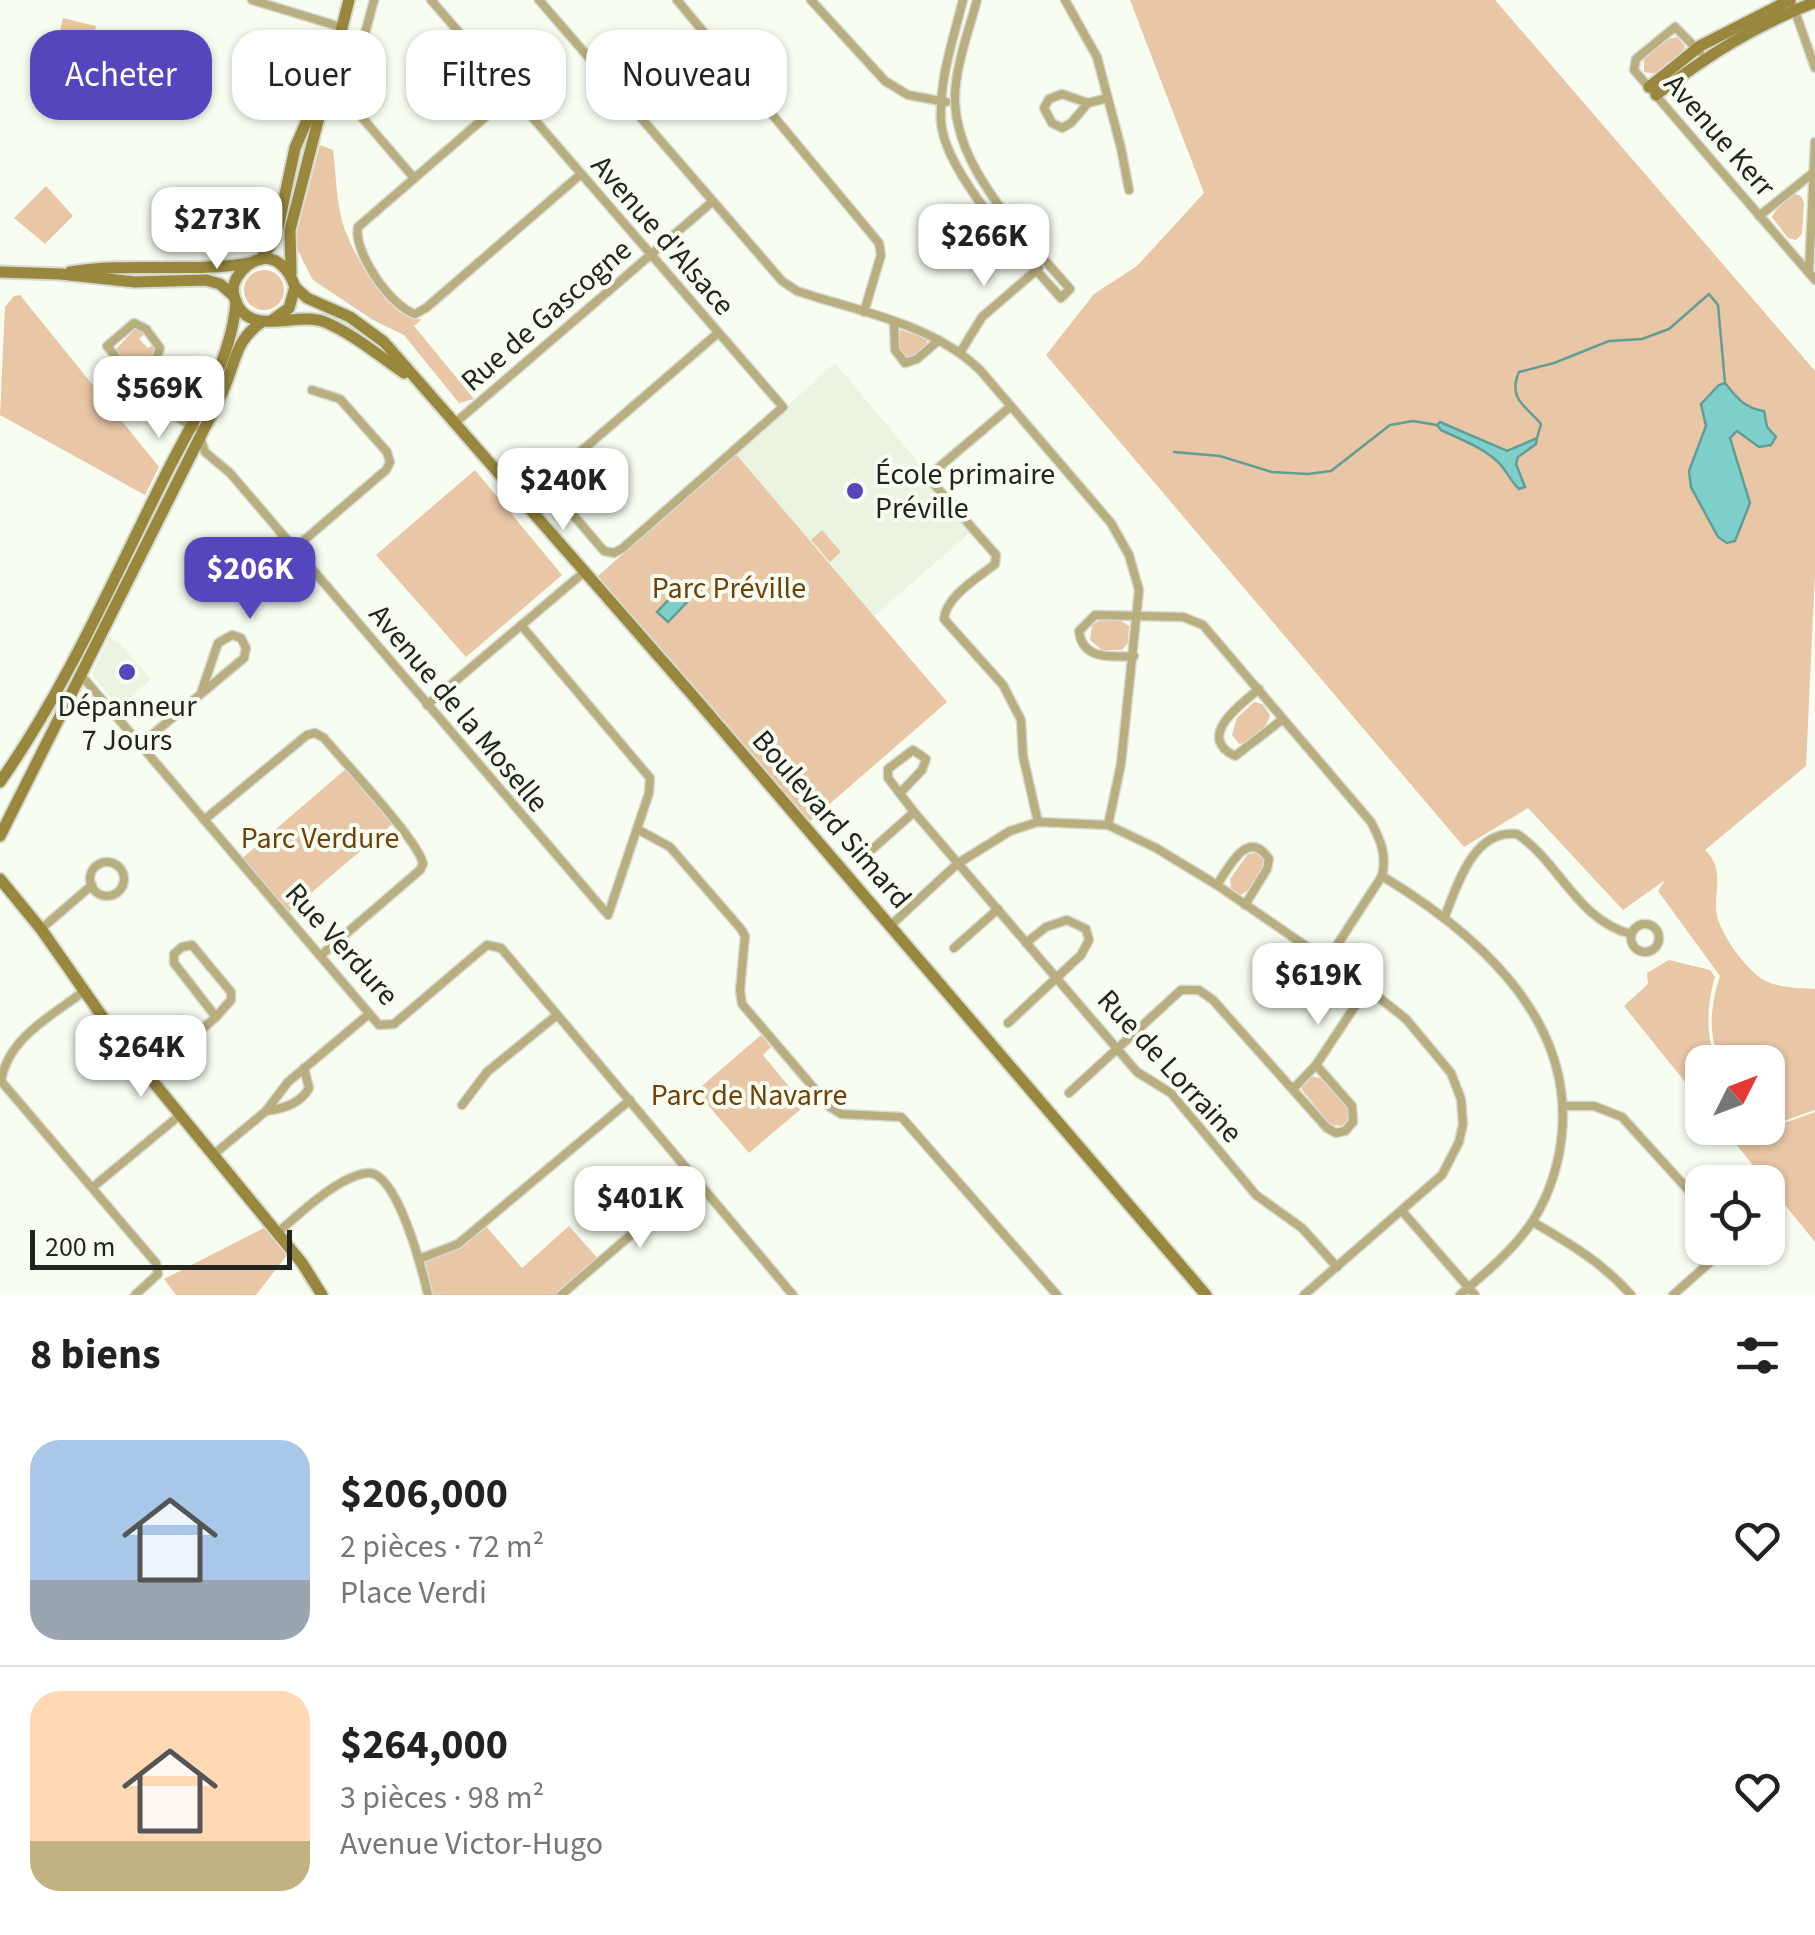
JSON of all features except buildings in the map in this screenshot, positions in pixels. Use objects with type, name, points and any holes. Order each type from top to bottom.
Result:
[{"type":"street","points":[[252,0],[341,27]]},
{"type":"street","points":[[340,30],[349,0]]},
{"type":"street","points":[[374,0],[347,100],[414,178]]},
{"type":"street","name":"Avenue d'Alsace","points":[[431,0],[457,30]]},
{"type":"street","points":[[539,0],[788,286],[894,322],[960,351],[1111,523],[1129,555],[1139,590],[1121,764],[1108,825]]},
{"type":"street","points":[[677,0],[879,243],[881,255],[864,312]]},
{"type":"street","points":[[811,0],[885,81],[908,95],[956,102]]},
{"type":"street","points":[[963,0],[942,84],[942,125],[950,156],[968,186],[1061,298],[1070,290],[984,184],[967,157],[956,121],[955,86],[977,0]]},
{"type":"street","points":[[1065,0],[1094,47],[1129,190]]},
{"type":"street","points":[[1652,91],[1701,53],[1792,3],[1815,2]]},
{"type":"street","points":[[1792,3],[1815,68]]},
{"type":"street","name":"Avenue Kerr","points":[[1701,53],[1675,27],[1633,64],[1634,70],[1812,276]]},
{"type":"street","points":[[1088,103],[1062,128],[1052,124],[1044,108],[1049,99],[1062,94],[1088,103],[1108,98]]},
{"type":"street","points":[[0,782],[69,667],[230,341],[236,280],[276,237],[295,148],[308,120]]},
{"type":"street","points":[[0,836],[202,434],[226,384],[241,340],[289,308],[293,281],[290,230],[319,120]]},
{"type":"street","points":[[482,120],[356,232],[370,270],[403,310],[415,314],[426,308],[581,174]]},
{"type":"street","name":"Avenue d'Alsace","points":[[534,120],[783,407],[623,548],[609,553],[550,488],[550,478],[718,333]]},
{"type":"street","points":[[1812,276],[1815,142]]},
{"type":"street","points":[[1759,216],[1813,173]]},
{"type":"street","name":"Rue de Gascogne","points":[[455,423],[712,202]]},
{"type":"street","points":[[60,274],[100,267],[222,267],[257,261],[278,262],[293,281]]},
{"type":"street","points":[[960,351],[982,317],[1047,262]]},
{"type":"street","points":[[0,272],[101,280],[206,280],[220,284],[246,316],[266,322]]},
{"type":"street","name":"Boulevard Simard","points":[[293,281],[307,298],[332,308],[384,342],[1206,1295]]},
{"type":"street","name":"Boulevard Simard","points":[[266,322],[294,318],[322,322],[352,337],[416,381]]},
{"type":"street","points":[[894,322],[895,350],[906,363],[917,360],[939,340]]},
{"type":"street","points":[[139,381],[152,368],[160,348],[146,329],[136,323],[107,346],[157,407],[202,434]]},
{"type":"street","points":[[295,548],[386,470],[390,462],[388,452],[340,399],[312,390]]},
{"type":"street","points":[[1010,407],[931,474],[932,482],[996,555],[995,564],[953,599],[944,611],[944,619],[1003,685],[1021,720],[1023,756],[1038,822]]},
{"type":"street","name":"Avenue de la Moselle","points":[[202,434],[204,450],[295,548],[608,915],[638,829]]},
{"type":"street","points":[[427,706],[583,573]]},
{"type":"street","points":[[1134,656],[1090,652],[1080,641],[1079,631],[1095,615],[1183,617],[1203,625],[1371,822],[1382,844],[1382,876],[1326,962]]},
{"type":"street","points":[[521,625],[650,778],[650,792],[638,829],[670,847],[742,929],[746,936],[742,1004],[834,1112],[901,1117],[1057,1295]]},
{"type":"street","points":[[140,744],[244,658],[242,638],[232,635],[218,643],[201,693]]},
{"type":"street","name":"Rue Verdure","points":[[69,667],[82,675],[380,1025],[394,1024],[480,949],[495,945],[502,948],[793,1295]]},
{"type":"street","points":[[1259,690],[1227,714],[1219,739],[1226,752],[1235,756],[1283,719]]},
{"type":"street","points":[[204,820],[307,735],[315,734],[324,738],[396,821],[420,851],[424,864],[320,956]]},
{"type":"street","points":[[913,750],[921,753],[926,759],[922,770],[900,793],[888,778],[888,769],[904,754],[913,750]]},
{"type":"street","name":"Rue de Lorraine","points":[[900,793],[1137,1072],[1171,1092],[1256,1195],[1302,1228],[1337,1267]]},
{"type":"street","points":[[867,854],[914,812]]},
{"type":"street","points":[[890,926],[958,864],[1010,831],[1038,822],[1108,825],[1156,848],[1217,886],[1406,1019],[1451,1073],[1462,1098],[1464,1124],[1453,1159],[1442,1175],[1304,1295]]},
{"type":"street","points":[[1445,916],[1468,861],[1496,836],[1518,834],[1531,843],[1594,918],[1612,930],[1631,934]]},
{"type":"street","points":[[1217,886],[1242,848],[1250,845],[1263,849],[1269,858],[1267,868],[1246,906]]},
{"type":"street","points":[[41,929],[92,886],[93,869],[103,862],[114,864],[122,872],[122,887],[114,894],[99,894],[92,886]]},
{"type":"street","points":[[1382,876],[1445,916],[1472,939],[1514,986],[1556,1064],[1564,1106],[1554,1179],[1533,1222],[1471,1291],[1460,1295]]},
{"type":"street","points":[[0,879],[148,1076],[278,1233],[322,1295]]},
{"type":"street","points":[[954,948],[998,910]]},
{"type":"street","name":"Rue de Lorraine","points":[[1026,943],[1046,927],[1067,920],[1086,929],[1090,940],[1081,955],[1056,978]]},
{"type":"street","points":[[148,1076],[216,1018],[228,1006],[231,992],[192,945],[182,947],[174,954],[174,963],[216,1018]]},
{"type":"street","points":[[1008,1022],[1056,978]]},
{"type":"street","points":[[1293,1089],[1316,1065],[1367,988]]},
{"type":"street","points":[[1069,1093],[1182,990],[1199,990],[1252,1041],[1327,1128],[1336,1133],[1344,1131],[1353,1122],[1352,1106],[1316,1065]]},
{"type":"street","points":[[83,992],[14,1046],[1,1080],[156,1263],[158,1274],[136,1295]]},
{"type":"street","points":[[213,1154],[266,1110],[304,1068],[369,1014]]},
{"type":"street","points":[[462,1105],[487,1072],[557,1015]]},
{"type":"street","points":[[266,1110],[279,1110],[305,1095],[309,1088],[304,1068]]},
{"type":"street","points":[[419,1258],[458,1244],[630,1100]]},
{"type":"street","points":[[1564,1106],[1594,1106],[1622,1117],[1685,1186]]},
{"type":"street","points":[[94,1187],[180,1115]]},
{"type":"street","points":[[278,1233],[325,1194],[369,1172],[390,1190],[419,1258],[428,1295]]},
{"type":"street","points":[[561,1295],[696,1180]]},
{"type":"street","points":[[1402,1211],[1471,1291]]},
{"type":"street","points":[[1533,1222],[1581,1250],[1612,1273],[1632,1295]]},
{"type":"street","points":[[1673,1295],[1707,1265]]},
{"type":"shaded area","name":"École primaire Préville","points":[[835,363],[974,529],[873,617],[735,453]]},
{"type":"shaded area","points":[[109,637],[151,679],[119,707],[92,675]]},
{"type":"green space","points":[[1130,0],[1495,0],[1815,371],[1815,573],[1806,766],[1705,850],[1716,870],[1717,917],[1740,957],[1768,982],[1815,989],[1815,1110],[1785,1120],[1785,1045],[1715,1045],[1712,1019],[1720,976],[1658,891],[1665,880],[1623,910],[1528,808],[1464,847],[1046,355],[1094,294],[1137,266],[1204,193]]},
{"type":"green space","points":[[63,18],[96,26],[95,30],[60,30]]},
{"type":"green space","points":[[1677,37],[1685,46],[1681,54],[1657,74],[1644,72],[1644,59]]},
{"type":"green space","points":[[320,145],[333,150],[342,221],[362,265],[397,310],[410,318],[422,319],[414,326],[474,399],[459,403],[404,335],[373,320],[313,280],[294,243]]},
{"type":"green space","points":[[46,186],[73,216],[45,244],[14,218]]},
{"type":"green space","points":[[1794,194],[1801,196],[1804,203],[1802,234],[1796,240],[1788,238],[1772,217]]},
{"type":"green space","points":[[264,270],[278,276],[284,290],[278,304],[264,310],[250,304],[244,290],[250,276]]},
{"type":"green space","points":[[20,295],[159,467],[145,495],[0,415],[5,307]]},
{"type":"green space","points":[[137,327],[145,333],[139,339],[148,348],[155,344],[156,347],[141,373],[127,365],[115,350]]},
{"type":"green space","points":[[901,330],[927,339],[918,356],[907,359],[901,354],[897,342]]},
{"type":"green space","name":"Parc Préville","points":[[735,453],[947,702],[810,821],[597,577]]},
{"type":"green space","points":[[475,470],[562,575],[466,657],[376,555]]},
{"type":"green space","points":[[822,530],[841,552],[830,562],[811,540]]},
{"type":"green space","points":[[1102,619],[1129,626],[1128,643],[1122,650],[1102,650],[1090,640],[1092,625]]},
{"type":"green space","points":[[1254,702],[1262,704],[1269,720],[1254,738],[1239,744],[1232,735],[1237,718]]},
{"type":"green space","name":"Parc Verdure","points":[[348,767],[396,821],[285,915],[239,861]]},
{"type":"green space","points":[[1256,853],[1263,859],[1262,869],[1253,885],[1240,895],[1231,888],[1230,879],[1248,854]]},
{"type":"green space","points":[[1669,960],[1710,970],[1715,977],[1708,1020],[1711,1045],[1685,1045],[1685,1082],[1624,1006],[1648,984],[1647,973]]},
{"type":"green space","name":"Parc de Navarre","points":[[761,1035],[771,1047],[763,1055],[796,1095],[806,1088],[814,1098],[749,1153],[696,1091]]},
{"type":"green space","points":[[1311,1076],[1320,1078],[1348,1108],[1348,1119],[1342,1126],[1331,1125],[1302,1090]]},
{"type":"green space","points":[[1815,1112],[1815,1242],[1785,1205],[1785,1165],[1753,1165],[1737,1145],[1785,1145],[1785,1123]]},
{"type":"green space","points":[[484,1224],[522,1268],[569,1226],[600,1261],[561,1295],[428,1295],[419,1259],[445,1251]]},
{"type":"green space","points":[[264,1228],[287,1255],[256,1295],[176,1295],[164,1279]]},
{"type":"water","points":[[1725,383],[1746,405],[1764,411],[1767,427],[1776,437],[1771,445],[1759,447],[1737,431],[1730,438],[1750,503],[1735,541],[1727,543],[1718,537],[1691,487],[1689,471],[1706,426],[1701,404]]},
{"type":"water","points":[[1440,422],[1507,451],[1537,438],[1516,464],[1525,487],[1519,489],[1502,466],[1486,453],[1441,430],[1437,425]]},
{"type":"water","points":[[679,589],[690,599],[668,622],[657,612]]},
{"type":"waterway","points":[[1537,438],[1541,424],[1515,389],[1519,372],[1609,341],[1642,339],[1669,329],[1709,294],[1718,305],[1725,383]]},
{"type":"waterway","points":[[1174,452],[1220,456],[1272,472],[1308,474],[1331,471],[1390,425],[1413,421],[1437,425]]},
{"type":"place","name":"École primaire Préville","points":[[855,491]]},
{"type":"place","name":"Dépanneur 7 Jours","points":[[127,672]]}]
